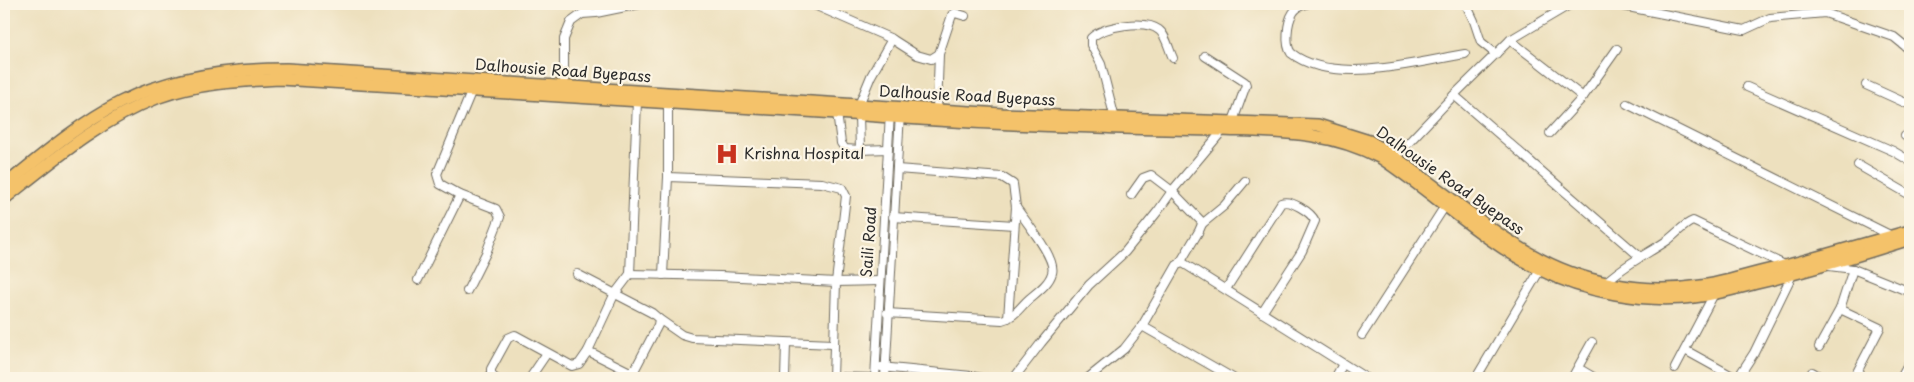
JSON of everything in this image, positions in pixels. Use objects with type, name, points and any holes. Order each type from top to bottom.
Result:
[{"type":"highway","name":"Dalhousie Road Byepass","points":[[4,186],[83,124],[122,101],[161,86],[202,75],[244,70],[287,69],[564,86],[895,113],[937,110],[1115,119],[1318,125],[1369,141],[1489,227],[1529,253],[1576,275],[1605,283],[1641,288],[1703,286],[1790,270],[1910,231]]},
{"type":"highway","points":[[4,199],[97,128],[129,110],[160,97],[195,88],[235,82],[280,79],[837,113],[859,110]]},
{"type":"highway","points":[[895,113],[1095,127],[1295,133],[1332,138],[1350,143],[1381,158],[1486,236],[1540,270],[1602,291],[1626,295],[1672,298],[1714,294],[1790,270],[1825,266],[1910,239]]},
{"type":"street","points":[[564,86],[564,39],[570,22],[582,14],[640,4]]},
{"type":"street","points":[[812,4],[892,39],[926,58],[936,57],[940,54]]},
{"type":"street","points":[[1306,4],[1293,12],[1290,18],[1288,44],[1292,53],[1312,65],[1338,69],[1374,70],[1465,54]]},
{"type":"street","points":[[1466,4],[1481,42],[1496,54]]},
{"type":"street","points":[[1552,4],[1558,11]]},
{"type":"street","points":[[1395,158],[1454,95],[1510,40],[1571,4]]},
{"type":"street","points":[[1613,4],[1744,30],[1770,18],[1825,13],[1894,37],[1910,50]]},
{"type":"street","points":[[937,110],[940,54],[952,14],[965,16]]},
{"type":"street","points":[[1115,119],[1101,64],[1091,45],[1091,38],[1094,34],[1131,24],[1154,28],[1162,32],[1173,58]]},
{"type":"street","points":[[860,150],[859,110],[871,76],[892,39]]},
{"type":"street","points":[[1510,40],[1583,97]]},
{"type":"street","points":[[1550,133],[1583,97],[1617,49]]},
{"type":"street","points":[[1205,56],[1245,82],[1246,85],[1233,122]]},
{"type":"street","points":[[1866,85],[1910,105]]},
{"type":"street","points":[[1748,87],[1893,151],[1910,161]]},
{"type":"street","points":[[467,291],[500,217],[496,209],[460,195],[440,184],[437,174],[472,90]]},
{"type":"street","points":[[1454,95],[1639,256]]},
{"type":"street","points":[[495,378],[490,374],[491,369],[511,335],[518,335],[547,353],[572,366],[576,366],[588,351],[614,295],[630,274],[637,100]]},
{"type":"street","points":[[664,274],[668,177],[668,103]]},
{"type":"street","points":[[1627,104],[1892,236]]},
{"type":"street","points":[[837,113],[842,146],[849,150],[888,148]]},
{"type":"street","points":[[885,378],[887,313],[897,168],[895,113]]},
{"type":"street","name":"Saili Road","points":[[875,378],[888,148],[895,113]]},
{"type":"street","points":[[1014,378],[1089,285],[1125,252],[1172,191],[1223,130]]},
{"type":"street","points":[[1858,165],[1910,195]]},
{"type":"street","points":[[897,168],[1002,177],[1013,184],[1016,207],[1008,318]]},
{"type":"street","points":[[1130,195],[1146,175],[1155,178],[1172,191],[1202,224]]},
{"type":"street","points":[[668,177],[822,183],[842,188],[846,196],[836,282],[833,378],[875,378]]},
{"type":"street","points":[[1088,378],[1124,350],[1142,326],[1200,231],[1202,224],[1224,206],[1245,181]]},
{"type":"street","points":[[418,280],[460,195]]},
{"type":"street","points":[[1226,289],[1281,203],[1288,202],[1309,214],[1315,221],[1302,251],[1262,314]]},
{"type":"street","points":[[1362,335],[1445,206]]},
{"type":"street","points":[[887,313],[1002,320],[1013,316],[1050,279],[1053,268],[1053,264],[1016,207]]},
{"type":"street","points":[[894,217],[1014,225]]},
{"type":"street","points":[[1605,283],[1639,256],[1658,246],[1693,220],[1790,270],[1754,353],[1739,376],[1732,376],[1684,350]]},
{"type":"street","points":[[1180,263],[1187,264],[1262,314],[1366,378]]},
{"type":"street","points":[[1825,266],[1853,269],[1910,292]]},
{"type":"street","points":[[1819,347],[1840,309],[1853,269]]},
{"type":"street","points":[[1476,378],[1540,270]]},
{"type":"street","points":[[577,274],[614,295],[652,313],[682,335],[692,338],[833,344]]},
{"type":"street","points":[[630,274],[880,282]]},
{"type":"street","points":[[1675,368],[1714,294]]},
{"type":"street","points":[[1840,309],[1880,328],[1854,378]]},
{"type":"street","points":[[588,351],[628,371],[634,371],[658,325],[659,319]]},
{"type":"street","points":[[1142,326],[1233,378]]},
{"type":"street","points":[[1572,378],[1592,342]]},
{"type":"street","points":[[785,378],[786,343]]},
{"type":"street","points":[[530,378],[547,353]]},
{"type":"street","points":[[1901,378],[1910,361]]},
{"type":"street","points":[[1335,378],[1343,364]]},
{"type":"street","points":[[875,365],[886,368],[981,378]]},
{"type":"street","points":[[1578,368],[1595,378]]},
{"type":"street","points":[[901,378],[902,369]]},
{"type":"street","points":[[1812,372],[1823,378]]},
{"type":"place","name":"Krishna Hospital","points":[[727,154]]}]
